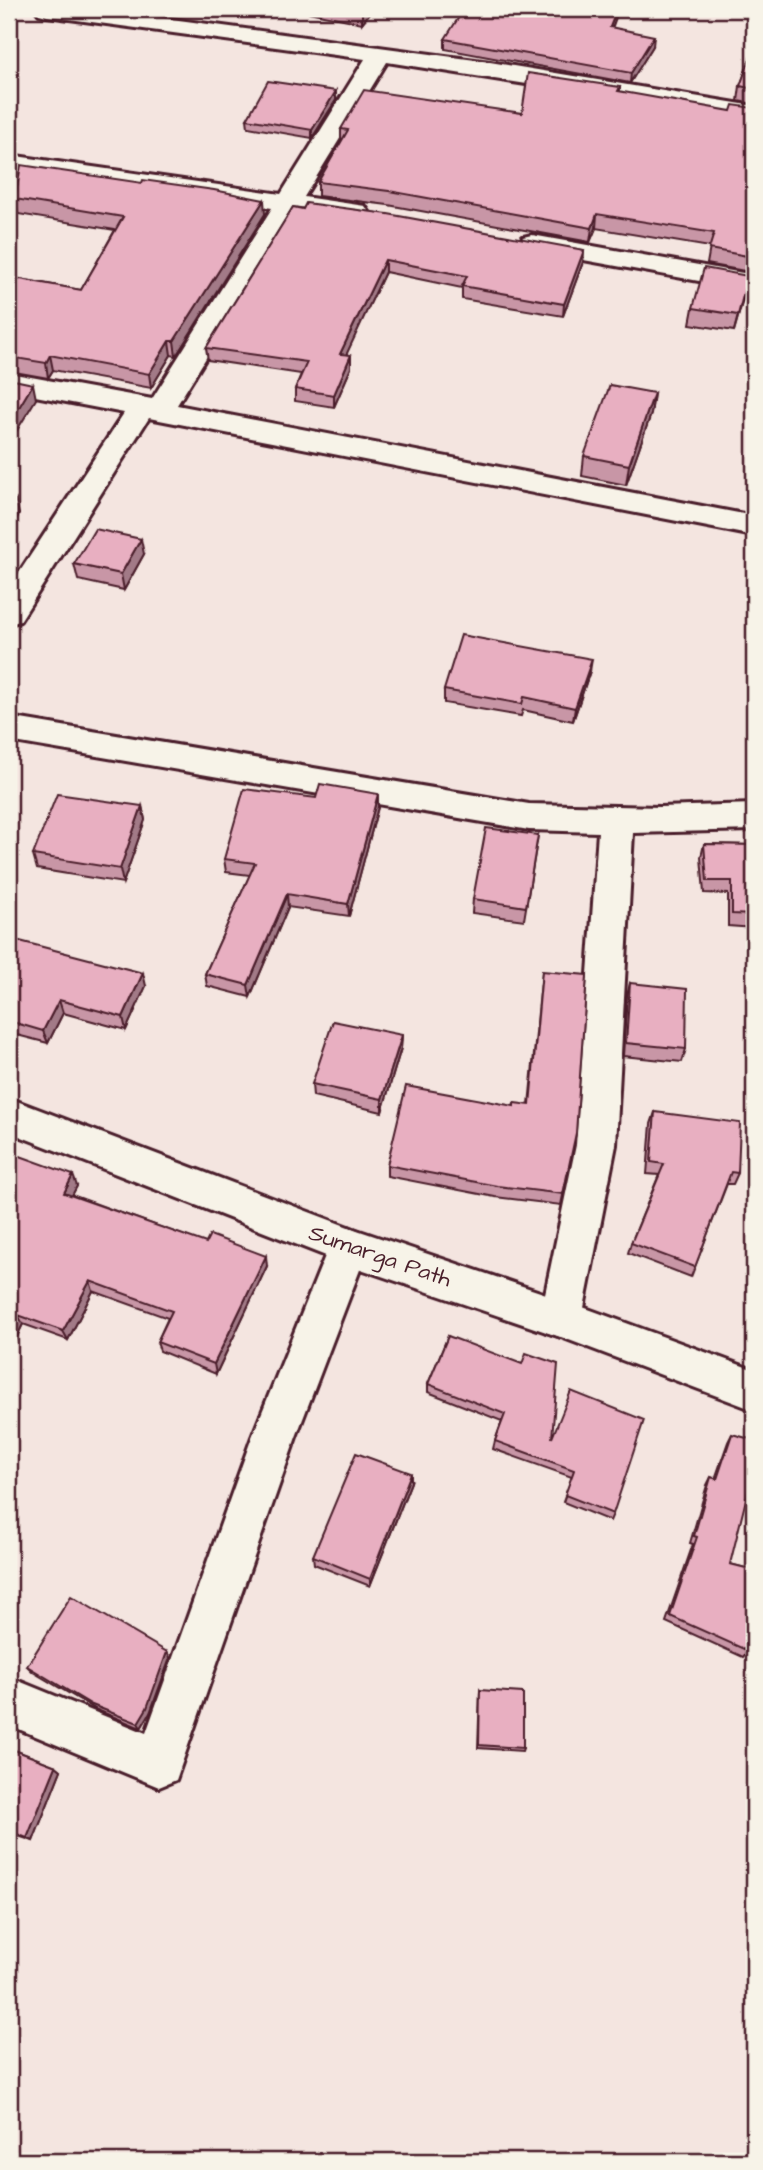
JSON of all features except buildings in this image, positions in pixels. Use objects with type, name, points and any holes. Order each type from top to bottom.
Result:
[{"type":"street","points":[[47,9],[380,54],[754,113]]},
{"type":"street","points":[[9,613],[291,203],[380,54]]},
{"type":"street","points":[[9,163],[376,215]]},
{"type":"street","points":[[510,239],[754,283]]},
{"type":"street","points":[[9,382],[152,407],[754,526]]},
{"type":"street","points":[[9,729],[529,817],[754,817]]},
{"type":"street","points":[[561,1318],[596,1145],[616,819]]},
{"type":"street","name":"Sumarga Path","points":[[9,1115],[349,1246],[561,1318],[754,1390]]},
{"type":"street","points":[[9,1701],[159,1763],[274,1437],[349,1246]]},
{"type":"waterway","points":[[9,19],[15,11]]}]
